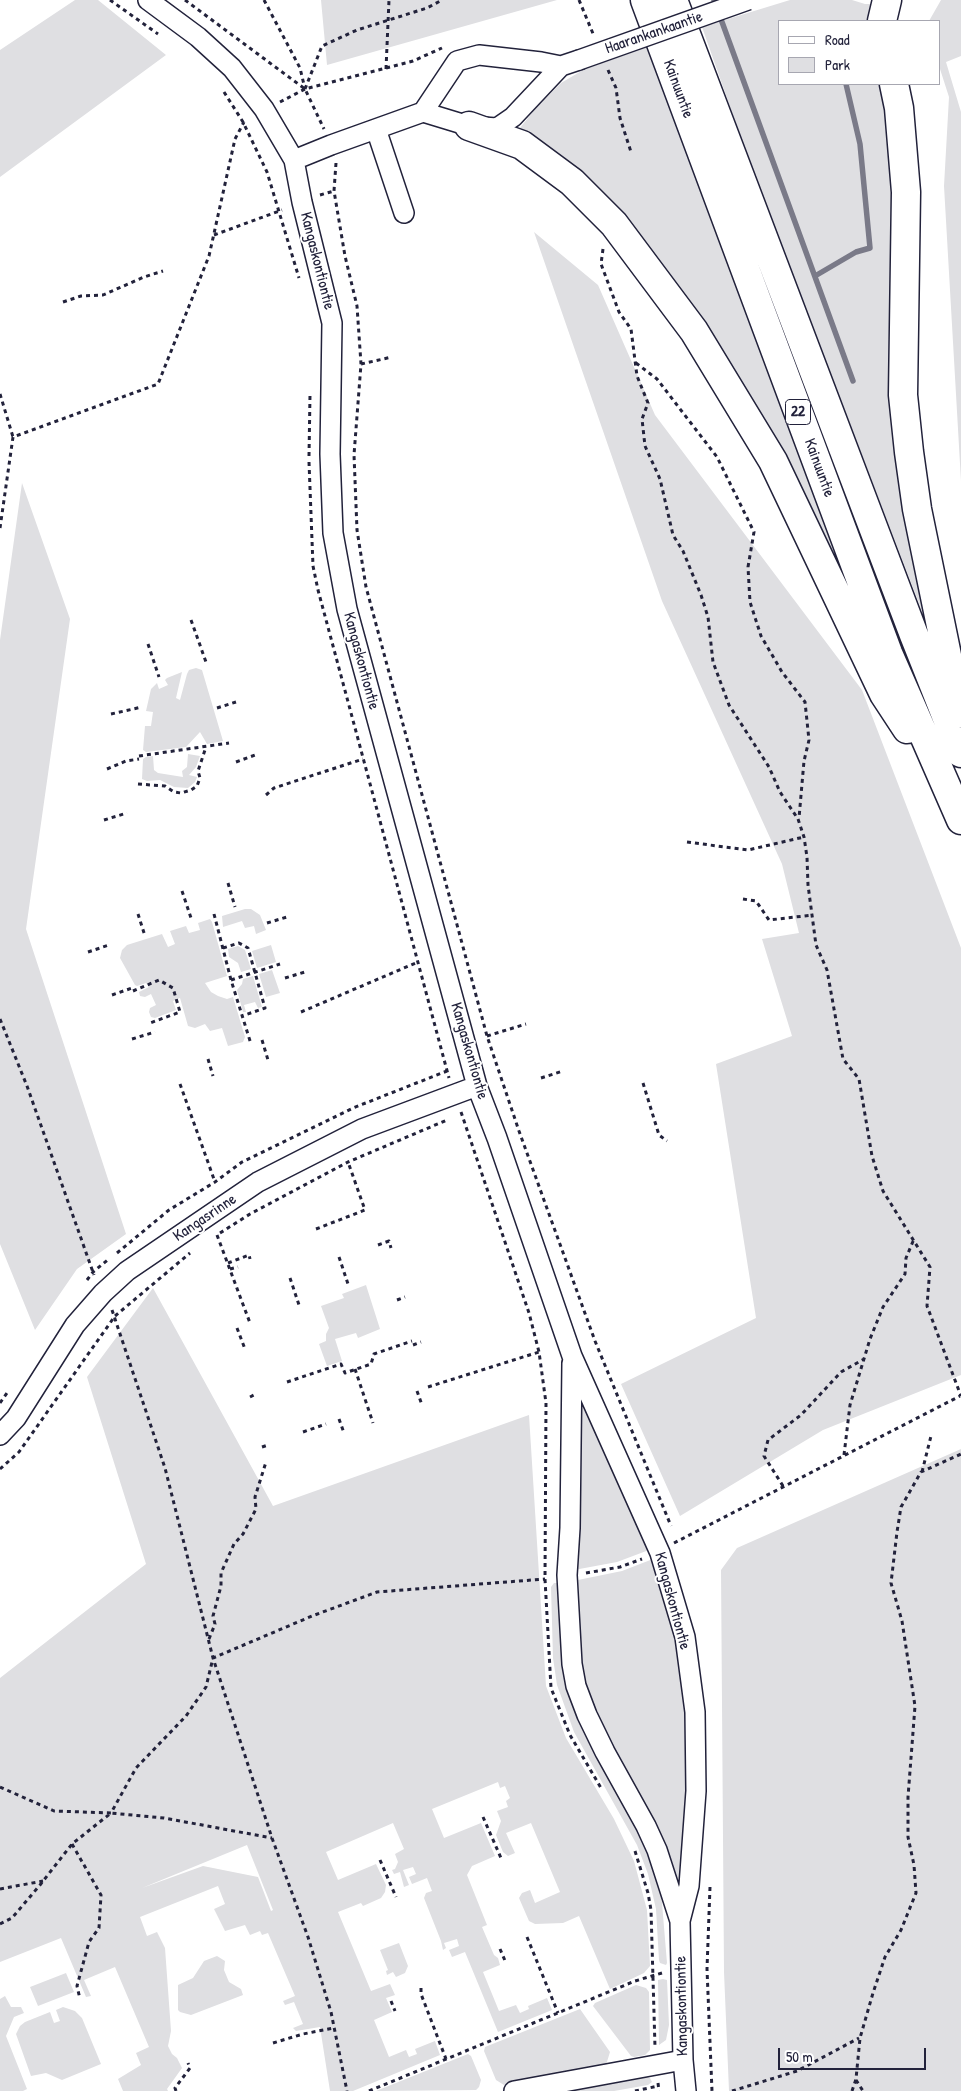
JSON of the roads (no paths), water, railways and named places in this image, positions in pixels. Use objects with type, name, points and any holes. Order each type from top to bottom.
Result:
[{"type":"highway","name":"Kainuuntie","points":[[645,0],[888,653],[956,808]]},
{"type":"highway","name":"Kainuuntie","points":[[673,0],[914,635],[961,753]]},
{"type":"highway","points":[[882,20],[887,0]]},
{"type":"highway","points":[[894,85],[899,108],[906,192],[903,395],[917,509],[961,723]]},
{"type":"highway","points":[[469,126],[522,145],[572,182],[614,224],[694,330],[773,460],[884,694],[956,808]]},
{"type":"street","name":"Kangaskontiontie","points":[[148,0],[198,37],[232,68],[264,109],[294,160],[302,202],[332,323],[330,454],[332,523],[341,584],[399,806],[421,874],[477,1086],[497,1138],[572,1356],[660,1553],[685,1637],[695,1712],[695,1801],[689,1886],[680,1921],[683,2060],[686,2091]]},
{"type":"street","name":"Haarankankaantie","points":[[570,63],[513,117],[497,128],[469,126],[423,112],[457,61],[479,55],[541,62],[570,63],[748,0]]},
{"type":"street","points":[[445,78],[443,93],[448,107],[469,126]]},
{"type":"street","points":[[294,160],[423,112]]},
{"type":"street","points":[[376,129],[404,213]]},
{"type":"street","name":"Kangasrinne","points":[[0,1436],[16,1418],[75,1325],[102,1293],[127,1271],[258,1182],[362,1129],[477,1086]]},
{"type":"street","name":"Kangaskontiontie","points":[[572,1356],[570,1528],[567,1575],[572,1664],[576,1686],[605,1752],[646,1826],[657,1850],[680,1921]]},
{"type":"street","points":[[514,2091],[683,2060]]},
{"type":"waterway","points":[[714,0],[853,381]]},
{"type":"waterway","points":[[815,276],[856,252],[870,248],[860,144],[846,85]]}]
